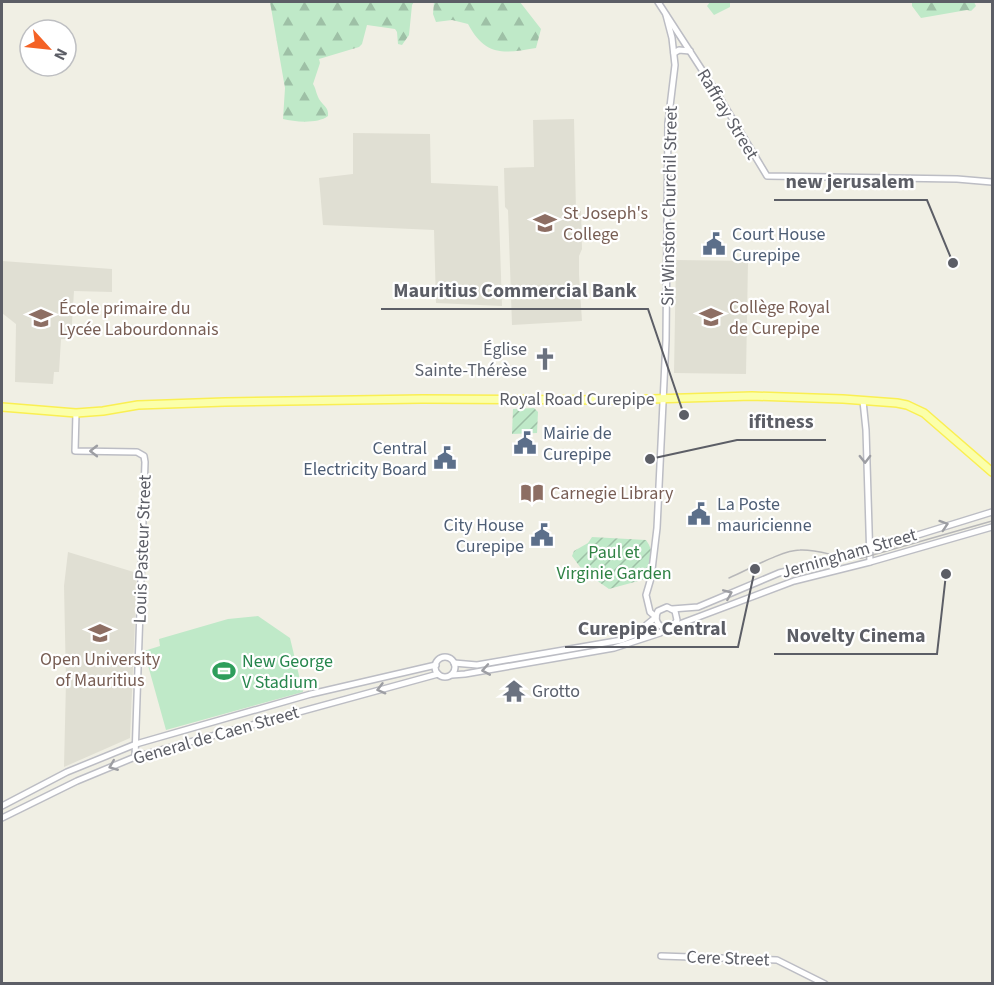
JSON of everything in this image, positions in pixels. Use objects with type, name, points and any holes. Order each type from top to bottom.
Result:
[{"type":"main road","name":"Royal Road Curepipe","points":[[2,407],[76,413],[138,405],[422,399],[605,400],[752,396],[810,397],[908,405],[924,413],[993,472]]},
{"type":"street","name":"Raffray Street","points":[[658,2],[715,90],[766,177],[957,179],[993,182]]},
{"type":"street","name":"Sir Winston Churchil Street","points":[[647,603],[646,595],[651,579],[657,528],[664,399],[668,256],[668,123],[675,65],[666,15]]},
{"type":"street","name":"Raffray Street","points":[[674,53],[679,50],[690,51]]},
{"type":"street","points":[[863,401],[870,562]]},
{"type":"street","name":"Louis Pasteur Street","points":[[76,413],[75,451],[137,452],[144,456],[135,757]]},
{"type":"street","name":"Jerningham Street","points":[[672,609],[698,607],[779,573],[869,550],[993,512]]},
{"type":"street","name":"Jerningham Street","points":[[674,625],[794,581],[993,527]]},
{"type":"street","points":[[647,603],[654,609],[667,607],[672,609],[677,617],[674,625],[664,628],[660,633],[614,648],[465,674],[444,677],[438,674],[436,665],[445,657],[454,663],[477,665],[519,656],[602,645],[634,635],[656,617],[661,609]]},
{"type":"street","points":[[647,603],[651,614],[664,628]]},
{"type":"street","points":[[452,675],[454,663]]},
{"type":"street","name":"General de Caen Street","points":[[2,806],[64,773],[136,744],[311,694],[436,665]]},
{"type":"street","name":"General de Caen Street","points":[[2,818],[76,781],[135,757],[438,674]]},
{"type":"street","name":"Cere Street","points":[[661,956],[777,960],[825,984]]},
{"type":"shaded area","name":"St Joseph's College","points":[[574,119],[576,211],[581,211],[582,249],[579,256],[579,275],[582,321],[512,325],[508,210],[505,207],[504,168],[534,167],[533,120]]},
{"type":"shaded area","points":[[353,133],[430,134],[431,183],[498,186],[502,306],[436,303],[434,230],[323,225],[319,178],[353,174]]},
{"type":"shaded area","name":"Collège Royal de Curepipe","points":[[676,260],[748,261],[746,374],[674,373]]},
{"type":"shaded area","name":"École primaire du Lycée Labourdonnais","points":[[2,261],[112,269],[112,292],[74,291],[71,339],[61,339],[59,372],[54,372],[53,384],[15,382],[16,324],[2,313]]},
{"type":"shaded area","name":"Open University of Mauritius","points":[[68,552],[137,573],[130,738],[64,767],[66,681],[64,586]]},
{"type":"green space","points":[[270,2],[414,2],[409,35],[402,45],[398,44],[395,29],[367,25],[359,47],[319,59],[320,63],[313,84],[319,99],[327,109],[328,116],[324,119],[306,122],[283,119],[285,88]]},
{"type":"green space","points":[[434,2],[520,2],[541,29],[536,48],[504,51],[488,47],[474,34],[468,24],[452,20],[436,22],[433,14]]},
{"type":"green space","points":[[710,2],[730,2],[730,7],[714,15],[707,6]]},
{"type":"green space","points":[[912,2],[974,2],[976,6],[971,11],[921,18],[912,6]]},
{"type":"green space","points":[[534,408],[538,412],[537,433],[512,434],[513,409]]},
{"type":"green space","name":"Paul et Virginie Garden","points":[[592,537],[646,540],[652,554],[649,578],[609,589],[583,571],[572,556],[574,551],[588,543]]},
{"type":"green space","name":"New George V Stadium","points":[[258,616],[290,638],[303,692],[166,730],[144,651],[160,646],[159,639],[228,619]]},
{"type":"tram line","points":[[729,578],[793,551],[808,550],[862,558],[992,521]]},
{"type":"place","name":"St Joseph's College","points":[[545,223]]},
{"type":"place","name":"Court House Curepipe","points":[[714,244]]},
{"type":"place","name":"new jerusalem","points":[[953,263]]},
{"type":"place","name":"Collège Royal de Curepipe","points":[[711,317]]},
{"type":"place","name":"École primaire du Lycée Labourdonnais","points":[[41,318]]},
{"type":"place","name":"Église Sainte-Thérèse","points":[[545,359]]},
{"type":"place","name":"Mauritius Commercial Bank","points":[[684,415]]},
{"type":"place","name":"Mairie de Curepipe","points":[[525,443]]},
{"type":"place","name":"Central Electricity Board","points":[[445,458]]},
{"type":"place","name":"ifitness","points":[[650,459]]},
{"type":"place","name":"Carnegie Library","points":[[532,493]]},
{"type":"place","name":"La Poste mauricienne","points":[[699,514]]},
{"type":"place","name":"City House Curepipe","points":[[542,535]]},
{"type":"place","name":"Curepipe Central","points":[[755,569]]},
{"type":"place","name":"Novelty Cinema","points":[[946,574]]},
{"type":"place","name":"Open University of Mauritius","points":[[100,633]]},
{"type":"place","name":"New George V Stadium","points":[[224,671]]},
{"type":"place","name":"Grotto","points":[[514,691]]}]
